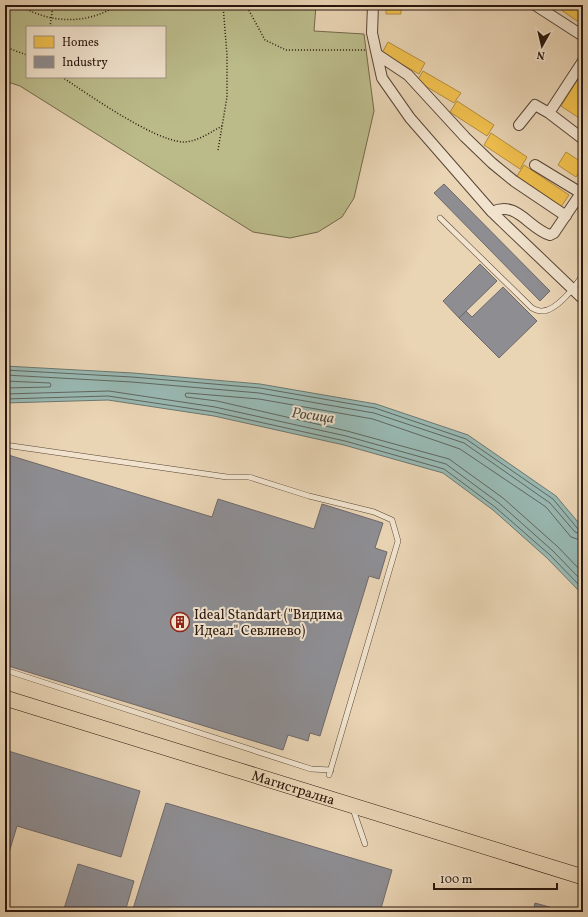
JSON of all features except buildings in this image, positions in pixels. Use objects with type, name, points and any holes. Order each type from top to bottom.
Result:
[{"type":"main road","name":"Магистрална","points":[[5,698],[352,804],[583,877]]},
{"type":"street","points":[[372,5],[372,33],[382,78],[410,118],[492,212],[583,299]]},
{"type":"street","points":[[535,5],[583,36]]},
{"type":"street","points":[[377,53],[408,75],[465,137],[492,163],[514,181],[566,216]]},
{"type":"street","points":[[549,113],[583,61]]},
{"type":"street","points":[[519,125],[535,105],[549,113],[583,139]]},
{"type":"street","points":[[492,212],[499,208],[511,209],[550,235],[554,233],[582,192],[535,165]]},
{"type":"lane","points":[[440,218],[532,308],[542,311],[551,308],[573,290],[583,274]]},
{"type":"lane","points":[[5,445],[227,477],[249,477],[309,496],[374,512],[392,520],[398,541],[330,773],[311,769],[5,670]]},
{"type":"lane","points":[[352,804],[365,844]]},
{"type":"path","points":[[19,5],[33,13],[51,19],[69,20],[88,19],[108,12],[118,5]]},
{"type":"path","points":[[50,26],[53,5]]},
{"type":"path","points":[[218,150],[227,90],[227,55],[223,5]]},
{"type":"path","points":[[246,5],[265,40],[286,50],[377,53]]},
{"type":"path","points":[[5,47],[26,55]]},
{"type":"path","points":[[64,78],[142,127],[174,140],[184,142],[198,139],[222,126]]},
{"type":"green space","points":[[5,5],[316,5],[314,31],[364,34],[374,111],[354,198],[342,217],[318,232],[290,238],[253,232],[20,86],[5,81]]},
{"type":"water","name":"Росица","points":[[5,366],[133,373],[260,384],[376,404],[468,435],[556,496],[583,528],[583,595],[547,558],[493,510],[443,473],[344,445],[214,416],[108,400],[5,403]]},
{"type":"place","name":"Ideal Standart (\"Видима Идеал\" Севлиево)","points":[[180,622]]}]
